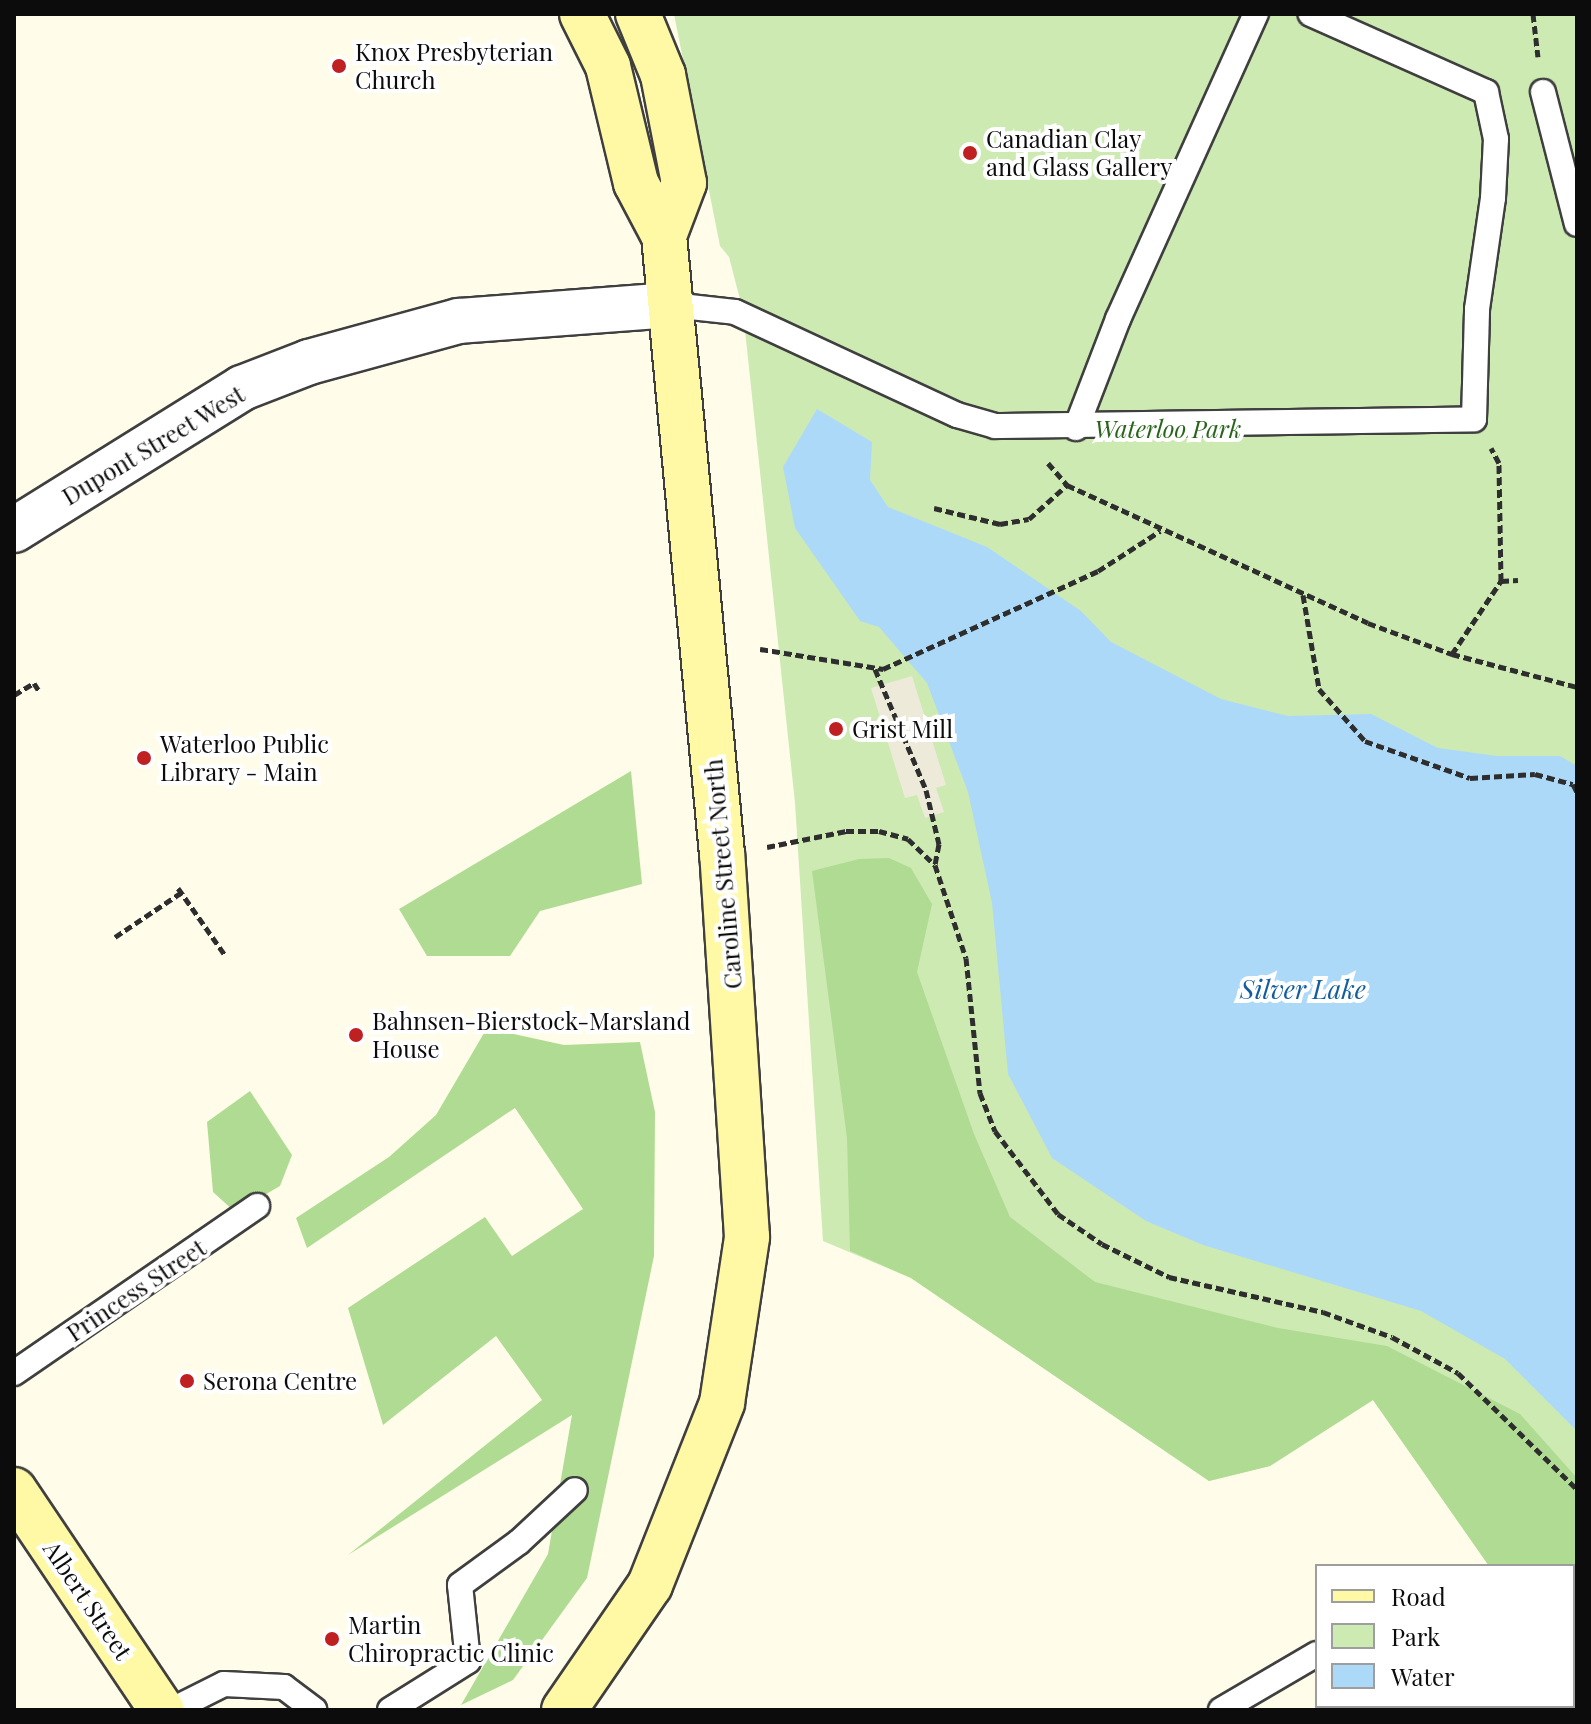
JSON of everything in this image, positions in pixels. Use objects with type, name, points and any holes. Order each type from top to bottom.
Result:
[{"type":"main road","name":"Caroline Street North","points":[[564,1710],[650,1585],[722,1403],[747,1237],[722,854],[664,236],[636,183],[608,66],[582,14]]},
{"type":"main road","points":[[638,14],[663,75],[684,183],[664,236]]},
{"type":"main road","name":"Albert Street","points":[[14,1490],[162,1710]]},
{"type":"street","name":"Dupont Street West","points":[[14,530],[242,388],[309,362],[459,321],[672,305]]},
{"type":"lane","points":[[1076,428],[1118,319],[1256,14]]},
{"type":"lane","points":[[672,305],[735,312],[957,415],[995,426],[1076,428],[1474,419],[1477,309],[1494,184],[1496,139],[1486,92],[1311,14]]},
{"type":"lane","points":[[1543,92],[1577,224]]},
{"type":"lane","name":"Princess Street","points":[[14,1373],[257,1206]]},
{"type":"lane","points":[[390,1710],[468,1661],[460,1585],[519,1542],[575,1490]]},
{"type":"lane","points":[[1221,1710],[1315,1655]]},
{"type":"lane","points":[[172,1710],[224,1684],[284,1687],[314,1710]]},
{"type":"path","points":[[1452,654],[1501,581],[1499,463],[1474,419]]},
{"type":"path","points":[[1046,428],[1046,460],[1067,485],[1161,531],[1303,595],[1452,654],[1577,687]]},
{"type":"path","points":[[934,508],[1000,524],[1029,519],[1067,485]]},
{"type":"path","points":[[760,649],[883,669],[1098,571],[1161,531]]},
{"type":"path","points":[[1501,581],[1518,580]]},
{"type":"path","points":[[1303,595],[1319,689],[1365,741],[1470,778],[1535,774],[1573,784],[1577,792]]},
{"type":"path","points":[[874,668],[934,815],[939,844],[935,865]]},
{"type":"path","points":[[14,695],[34,683],[39,691]]},
{"type":"path","points":[[722,854],[846,831],[879,831],[908,839],[935,865],[966,958],[980,1093],[995,1131],[1058,1214],[1102,1244],[1169,1277],[1323,1312],[1392,1337],[1458,1373],[1577,1489]]},
{"type":"path","points":[[115,937],[180,890],[225,955]]},
{"type":"green space","name":"Waterloo Park","points":[[674,14],[1577,14],[1577,1685],[1575,1564],[1488,1564],[1373,1400],[1270,1466],[1209,1481],[911,1278],[823,1241],[795,803],[743,311],[729,257],[720,246]]},
{"type":"green space","points":[[631,771],[642,884],[540,911],[510,956],[427,956],[399,909]]},
{"type":"green space","points":[[889,858],[911,868],[932,904],[917,972],[974,1134],[1010,1217],[1095,1282],[1278,1328],[1387,1346],[1520,1414],[1577,1478],[1577,1685],[1575,1564],[1488,1564],[1373,1400],[1270,1466],[1209,1481],[911,1278],[850,1251],[847,1138],[812,871],[859,859]]},
{"type":"green space","points":[[487,1028],[564,1045],[640,1042],[655,1112],[654,1256],[587,1578],[513,1680],[461,1705],[548,1554],[572,1415],[348,1555],[542,1400],[496,1336],[383,1425],[348,1308],[485,1217],[512,1256],[583,1209],[515,1108],[307,1248],[296,1218],[389,1157],[436,1115]]},
{"type":"green space","points":[[250,1091],[292,1155],[280,1186],[235,1212],[213,1192],[207,1122]]},
{"type":"shaded area","points":[[912,676],[946,785],[936,788],[944,812],[925,818],[917,795],[905,798],[871,688]]},
{"type":"water","name":"Silver Lake","points":[[817,409],[872,442],[870,480],[888,507],[987,547],[1081,611],[1111,642],[1221,699],[1288,716],[1371,714],[1438,748],[1497,756],[1560,756],[1577,766],[1577,1431],[1505,1359],[1421,1311],[1203,1245],[1146,1221],[1052,1158],[1008,1074],[992,903],[968,792],[927,683],[879,627],[860,621],[795,528],[783,467]]},
{"type":"place","name":"Knox Presbyterian Church","points":[[339,66]]},
{"type":"place","name":"Canadian Clay and Glass Gallery","points":[[970,153]]},
{"type":"place","name":"Grist Mill","points":[[836,729]]},
{"type":"place","name":"Waterloo Public Library - Main","points":[[144,758]]},
{"type":"place","name":"Bahnsen-Bierstock-Marsland House","points":[[356,1035]]},
{"type":"place","name":"Serona Centre","points":[[187,1381]]},
{"type":"place","name":"Martin Chiropractic Clinic","points":[[332,1639]]}]
